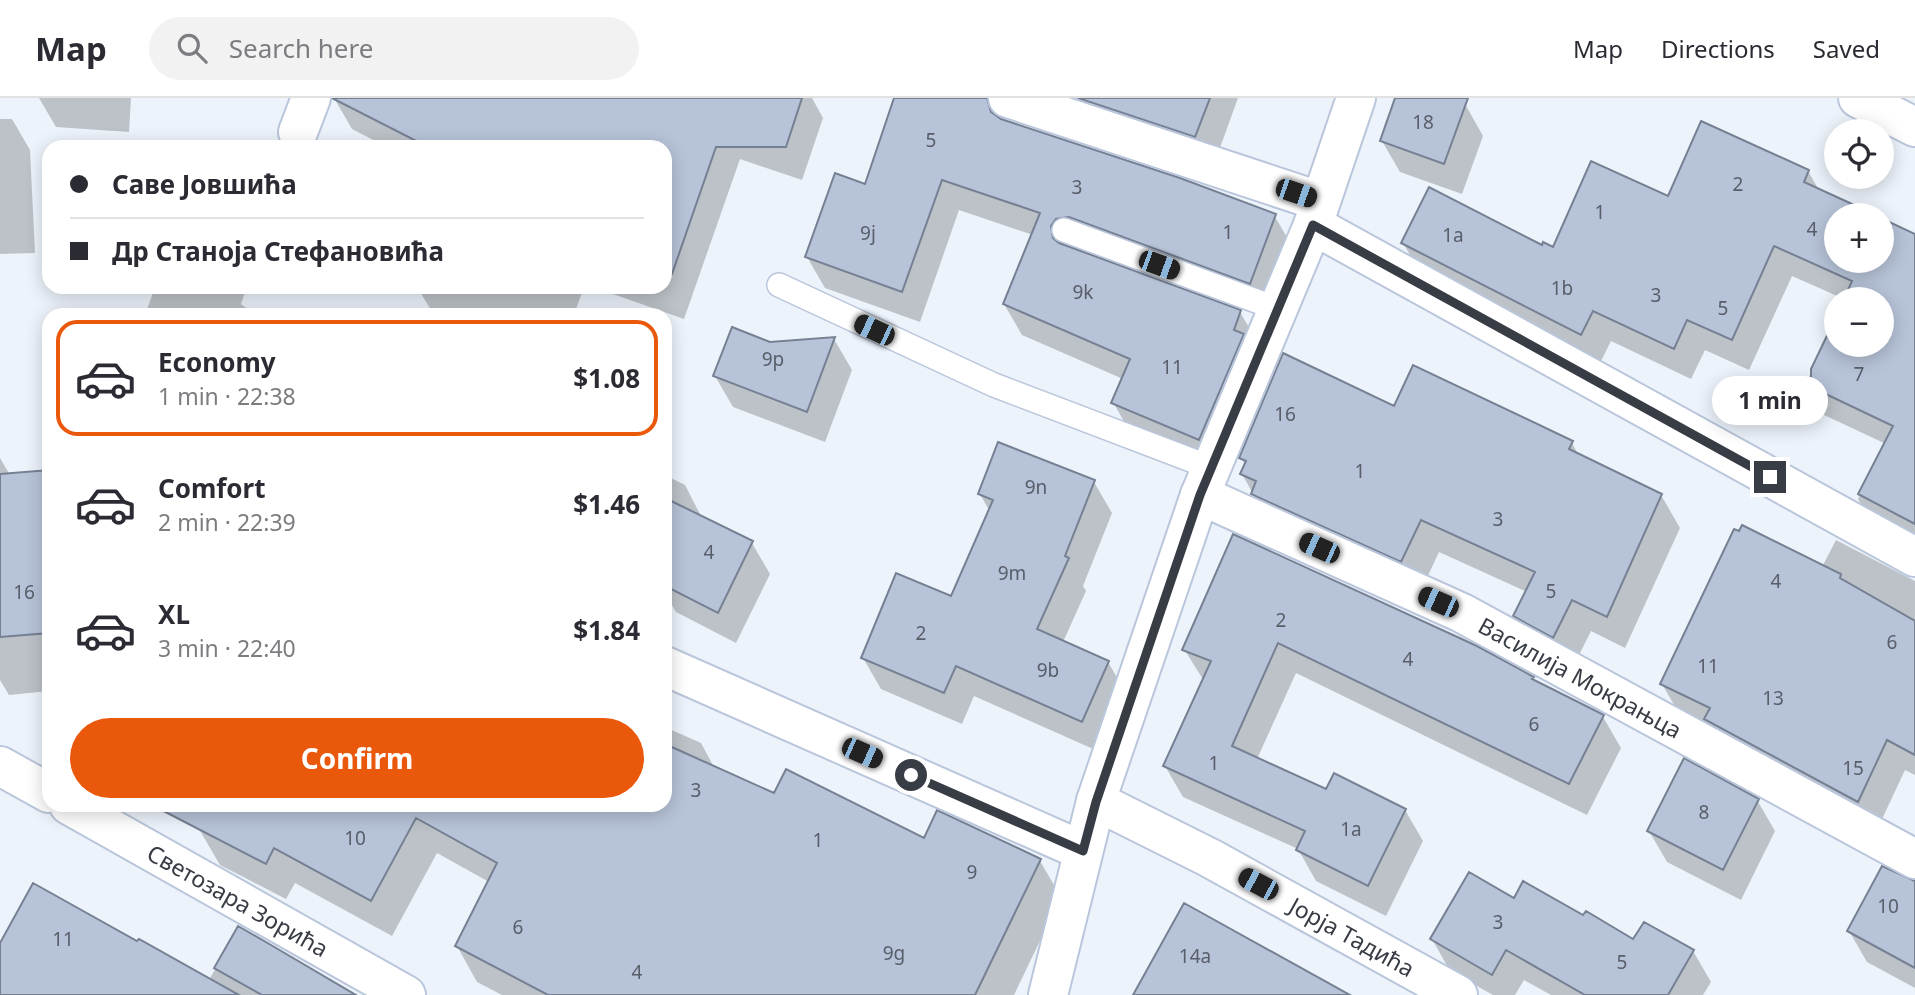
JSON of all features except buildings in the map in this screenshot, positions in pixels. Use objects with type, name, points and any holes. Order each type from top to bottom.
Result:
[{"type":"street","points":[[1008,98],[1316,213],[1915,557]]},
{"type":"street","points":[[1048,995],[1096,802],[1206,482],[1316,213],[1356,98]]},
{"type":"street","points":[[1858,98],[1915,127]]},
{"type":"street","name":"Василија Мокрањца","points":[[1206,482],[1462,612],[1915,859]]},
{"type":"street","points":[[672,669],[1083,851]]},
{"type":"street","points":[[0,765],[42,789]]},
{"type":"street","name":"Јорја Тадића","points":[[1096,802],[1246,877],[1458,995]]},
{"type":"street","name":"Светозара Зорића","points":[[81,812],[406,995]]},
{"type":"lane","points":[[1064,230],[1278,309]]},
{"type":"lane","points":[[779,285],[1206,482]]},
{"type":"route","points":[[911,775],[1083,851],[1096,802],[1200,495],[1313,225],[1770,477]]}]
